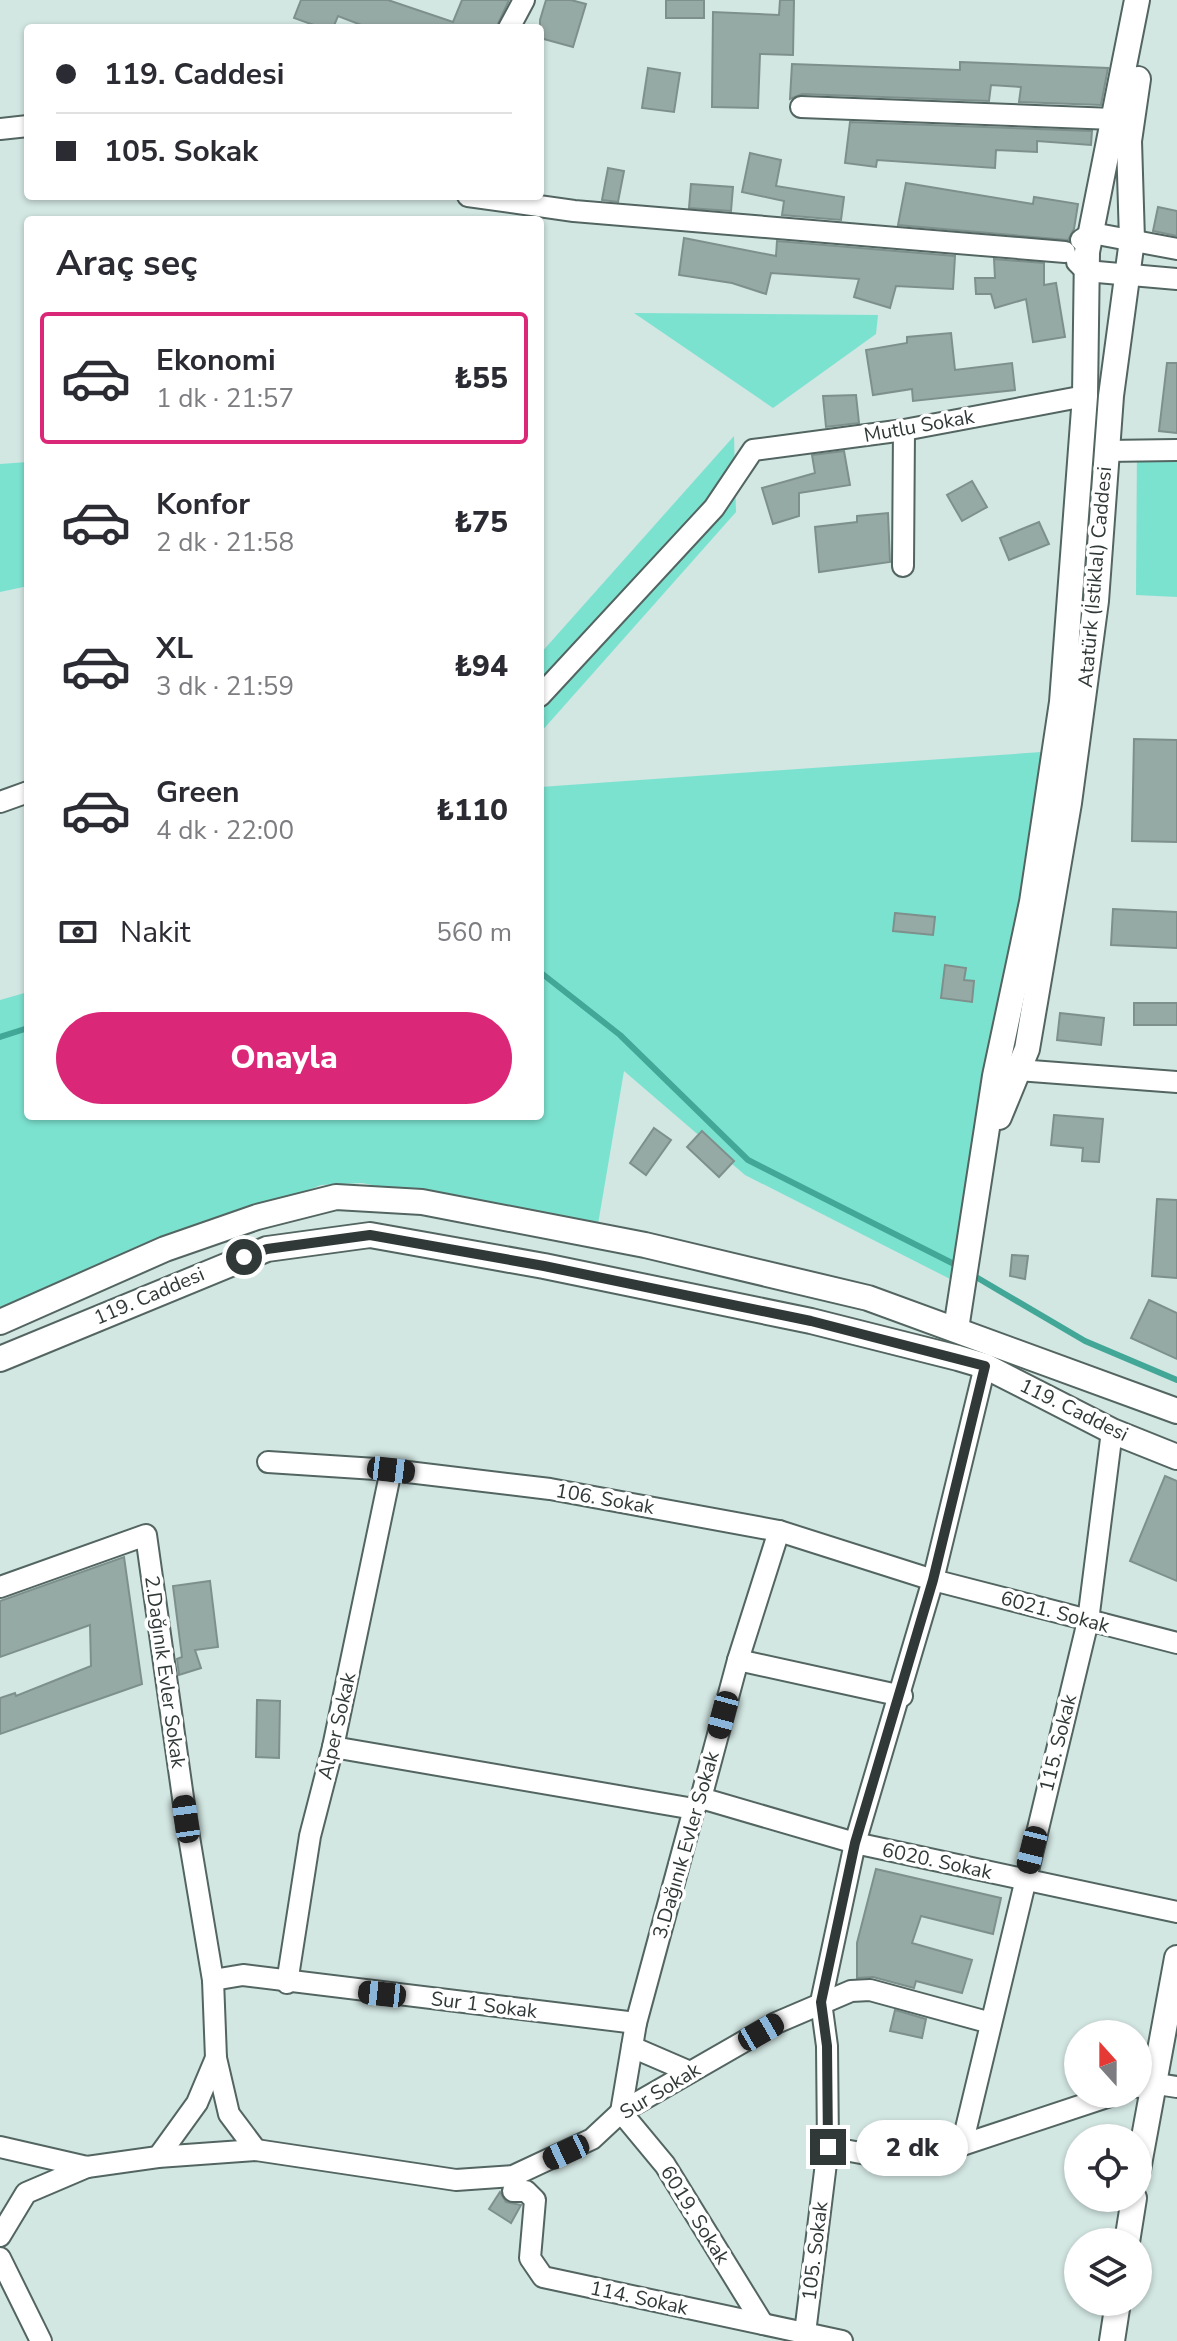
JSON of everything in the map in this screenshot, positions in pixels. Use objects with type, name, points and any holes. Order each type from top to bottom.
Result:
[{"type":"street","points":[[511,24],[524,0]]},
{"type":"street","name":"Atatürk (İstiklal) Caddesi","points":[[956,1329],[987,1145],[995,1076],[1032,902],[1062,702],[1085,396],[1086,271],[1137,0]]},
{"type":"street","name":"Atatürk (İstiklal) Caddesi","points":[[987,1145],[1027,1049],[1069,803],[1096,601],[1106,451],[1132,240],[1129,141],[1150,0]]},
{"type":"street","points":[[801,107],[1114,119]]},
{"type":"street","points":[[0,129],[24,126]]},
{"type":"street","points":[[496,200],[574,211],[1065,252],[1086,271],[1177,279]]},
{"type":"street","points":[[1065,252],[1092,233],[1177,249]]},
{"type":"street","name":"Mutlu Sokak","points":[[544,692],[714,508],[753,450],[904,430],[1085,396]]},
{"type":"street","points":[[903,566],[904,430]]},
{"type":"street","points":[[1106,451],[1177,450]]},
{"type":"street","points":[[0,802],[24,793]]},
{"type":"street","points":[[1018,1070],[1177,1082]]},
{"type":"street","name":"119. Caddesi","points":[[0,1322],[197,1236],[336,1197],[422,1202],[645,1245],[868,1298],[1177,1411]]},
{"type":"street","name":"119. Caddesi","points":[[0,1359],[267,1249],[370,1235],[531,1263],[811,1321],[985,1366],[1112,1431],[1177,1457]]},
{"type":"street","name":"105. Sokak","points":[[804,2337],[828,2147],[827,2046],[821,2002],[855,1843],[902,1696],[985,1366]]},
{"type":"street","name":"115. Sokak","points":[[962,2145],[1088,1621],[1112,1431]]},
{"type":"street","name":"106. Sokak","points":[[268,1462],[391,1470],[550,1489],[779,1531],[933,1580]]},
{"type":"street","name":"Alper Sokak","points":[[287,1983],[310,1836],[333,1747],[391,1470]]},
{"type":"street","name":"3.Dağınık Evler Sokak","points":[[636,2023],[738,1660],[779,1531]]},
{"type":"street","name":"2.Dağınık Evler Sokak","points":[[0,1587],[146,1535],[186,1819],[213,1980],[216,2058],[229,2114],[256,2150]]},
{"type":"street","name":"6021. Sokak","points":[[933,1580],[1177,1643]]},
{"type":"street","points":[[738,1660],[902,1696]]},
{"type":"street","name":"6020. Sokak","points":[[333,1747],[697,1804],[855,1843],[1177,1912]]},
{"type":"street","points":[[1152,2057],[1177,1958]]},
{"type":"street","name":"Sur 1 Sokak","points":[[213,1980],[243,1975],[287,1983],[636,2023]]},
{"type":"street","name":"Sur Sokak","points":[[0,2236],[26,2193],[87,2167],[158,2157],[256,2150],[456,2180],[513,2176],[592,2139],[621,2112],[690,2072],[821,2002],[851,1991],[870,1990],[991,2023]]},
{"type":"street","points":[[621,2112],[636,2023]]},
{"type":"street","points":[[632,2047],[690,2072]]},
{"type":"street","name":"2.Dağınık Evler Sokak","points":[[158,2157],[197,2103],[216,2058]]},
{"type":"street","points":[[1152,2085],[1177,2087]]},
{"type":"street","points":[[828,2147],[899,2160],[962,2145],[1074,2108]]},
{"type":"street","name":"6019. Sokak","points":[[621,2112],[665,2165],[763,2324]]},
{"type":"street","name":"Sur Sokak","points":[[0,2147],[87,2167]]},
{"type":"street","name":"114. Sokak","points":[[513,2191],[526,2191],[535,2200],[530,2258],[543,2277],[763,2324],[804,2337],[842,2341]]},
{"type":"street","points":[[0,2258],[41,2341]]},
{"type":"street","points":[[1112,2341],[1116,2316]]},
{"type":"green space","points":[[634,313],[878,315],[876,334],[773,408]]},
{"type":"green space","points":[[734,436],[736,512],[544,728],[544,650]]},
{"type":"green space","points":[[1137,442],[1177,443],[1177,597],[1136,595]]},
{"type":"green space","points":[[24,462],[24,587],[0,592],[0,464]]},
{"type":"green space","points":[[1056,751],[958,1283],[745,1175],[624,1071],[597,1230],[362,1183],[321,1185],[0,1311],[0,1000],[24,993],[24,1120],[544,1120],[544,787]]},
{"type":"building","points":[[301,0],[388,0],[453,22],[462,0],[509,0],[498,24],[359,24],[338,16],[335,24],[311,24],[294,18]]},
{"type":"building","points":[[546,0],[571,0],[586,4],[573,47],[544,39],[544,24],[540,24]]},
{"type":"building","points":[[666,0],[704,0],[704,18],[666,18]]},
{"type":"building","points":[[780,0],[794,0],[793,55],[760,54],[758,108],[712,107],[713,12],[779,15]]},
{"type":"building","points":[[960,62],[1108,68],[1101,105],[1019,102],[1021,87],[991,85],[989,101],[802,94],[790,99],[792,64],[960,70]]},
{"type":"building","points":[[648,68],[680,73],[674,112],[642,108]]},
{"type":"building","points":[[850,122],[1092,131],[1091,145],[1037,141],[1037,152],[996,150],[995,168],[877,160],[876,167],[845,163]]},
{"type":"building","points":[[750,153],[781,160],[776,186],[844,197],[841,220],[782,215],[784,201],[742,192]]},
{"type":"building","points":[[608,168],[624,171],[618,202],[602,200]]},
{"type":"building","points":[[906,183],[1033,204],[1034,197],[1078,204],[1074,229],[1068,240],[898,225]]},
{"type":"building","points":[[691,184],[733,187],[731,211],[689,208]]},
{"type":"building","points":[[1158,207],[1177,211],[1177,236],[1153,231]]},
{"type":"building","points":[[684,238],[776,256],[777,241],[955,256],[953,289],[896,286],[890,308],[854,297],[859,279],[771,273],[766,294],[732,283],[679,275]]},
{"type":"building","points":[[994,259],[1044,263],[1044,285],[1056,283],[1065,337],[1033,342],[1026,299],[995,308],[991,294],[976,294],[975,278],[995,278]]},
{"type":"building","points":[[951,333],[955,370],[1012,363],[1015,390],[913,401],[912,389],[873,395],[866,350],[907,343],[907,337]]},
{"type":"building","points":[[1167,363],[1177,363],[1177,433],[1159,431]]},
{"type":"building","points":[[856,395],[859,423],[826,427],[823,396]]},
{"type":"building","points":[[844,451],[850,485],[799,493],[799,516],[773,524],[762,488],[815,473],[812,455]]},
{"type":"building","points":[[972,481],[987,507],[962,521],[947,495]]},
{"type":"building","points":[[888,513],[890,562],[819,572],[815,527],[857,522],[857,516]]},
{"type":"building","points":[[1039,522],[1049,544],[1009,560],[1000,538]]},
{"type":"building","points":[[1134,739],[1177,740],[1177,842],[1132,841]]},
{"type":"building","points":[[1113,909],[1177,912],[1177,948],[1111,945]]},
{"type":"building","points":[[895,913],[935,917],[933,935],[893,931]]},
{"type":"building","points":[[945,965],[966,968],[964,980],[974,981],[972,1002],[941,998]]},
{"type":"building","points":[[1134,1003],[1177,1003],[1177,1025],[1134,1025]]},
{"type":"building","points":[[1060,1013],[1104,1018],[1101,1045],[1057,1040]]},
{"type":"building","points":[[1054,1115],[1103,1119],[1099,1162],[1082,1161],[1083,1148],[1051,1145]]},
{"type":"building","points":[[654,1128],[671,1140],[646,1175],[630,1163]]},
{"type":"building","points":[[702,1131],[734,1161],[719,1177],[687,1147]]},
{"type":"building","points":[[1157,1199],[1177,1200],[1177,1278],[1152,1276]]},
{"type":"building","points":[[1012,1255],[1028,1256],[1025,1279],[1010,1276]]},
{"type":"building","points":[[1149,1300],[1177,1313],[1177,1359],[1131,1338]]},
{"type":"building","points":[[1165,1476],[1177,1481],[1177,1581],[1130,1561]]},
{"type":"building","points":[[124,1557],[142,1684],[0,1734],[0,1698],[15,1693],[16,1696],[91,1666],[90,1625],[0,1657],[0,1601]]},
{"type":"building","points":[[210,1581],[218,1647],[195,1650],[201,1668],[179,1675],[177,1659],[182,1657],[173,1586]]},
{"type":"building","points":[[257,1700],[280,1701],[279,1758],[256,1757]]},
{"type":"building","points":[[876,1869],[1001,1898],[993,1934],[921,1916],[912,1943],[972,1960],[962,1993],[916,1981],[914,1988],[873,1977],[857,1978],[857,1943]]},
{"type":"building","points":[[895,2010],[926,2019],[922,2038],[890,2031]]},
{"type":"building","points":[[500,2192],[506,2202],[521,2205],[511,2223],[489,2209]]},
{"type":"waterway","points":[[544,975],[620,1035],[748,1160],[956,1265]]},
{"type":"waterway","points":[[0,1037],[24,1029]]},
{"type":"waterway","points":[[976,1277],[1085,1341],[1177,1380]]},
{"type":"route","points":[[244,1257],[314,1240],[370,1235],[544,1266],[811,1321],[985,1366],[902,1696],[855,1843],[821,2002],[827,2046],[828,2147]]}]
